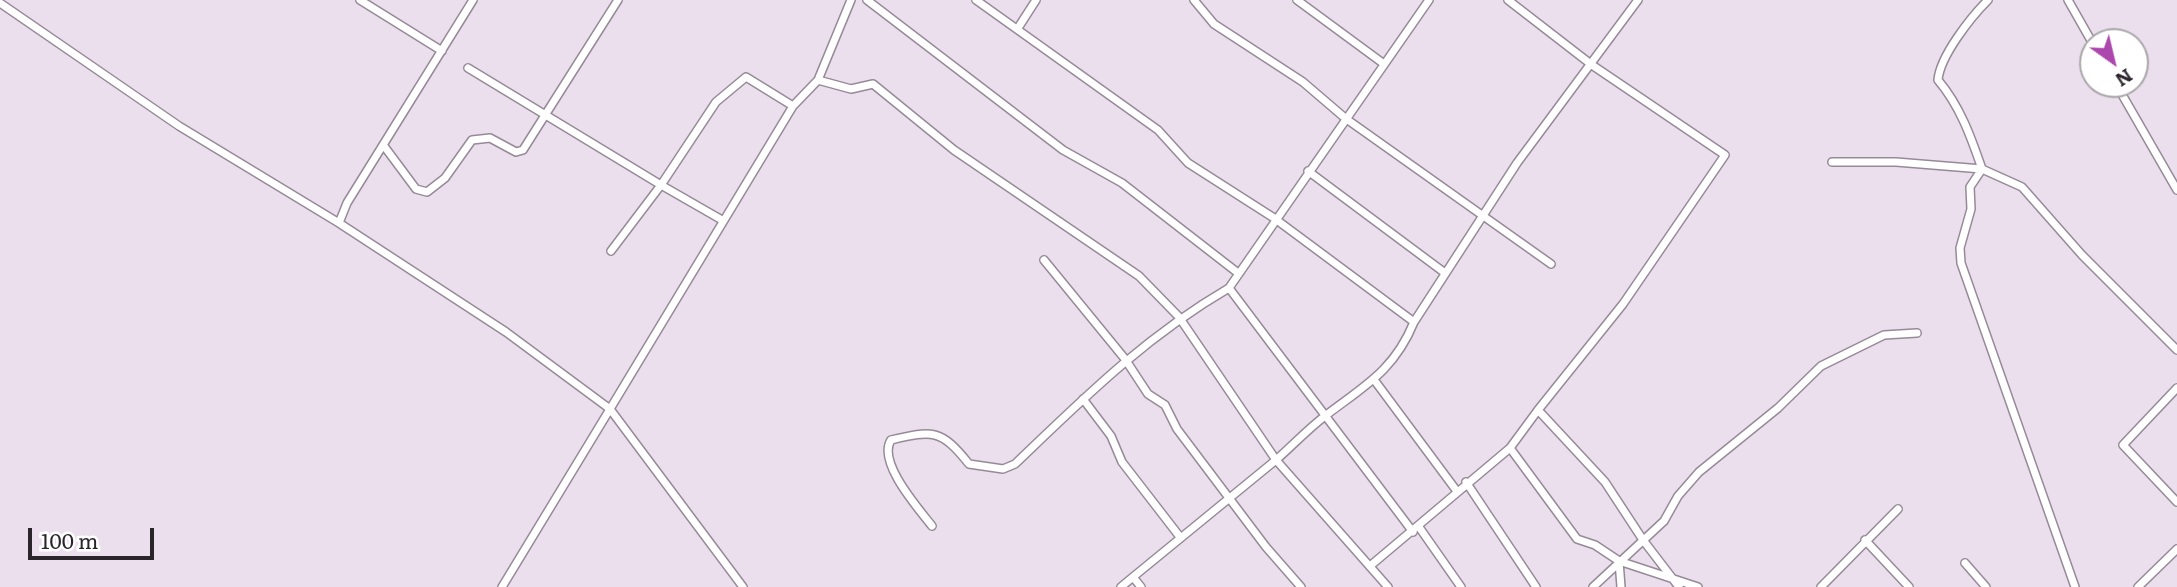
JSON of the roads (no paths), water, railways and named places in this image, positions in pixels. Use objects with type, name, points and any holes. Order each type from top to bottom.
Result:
[{"type":"street","points":[[360,0],[442,51]]},
{"type":"street","points":[[339,223],[347,203],[473,0]]},
{"type":"street","points":[[384,146],[416,188],[427,192],[445,178],[472,140],[490,138],[516,152],[523,150],[618,0]]},
{"type":"street","points":[[502,587],[722,220],[793,106],[817,80],[851,0]]},
{"type":"street","points":[[867,0],[1063,150],[1122,183],[1238,273]]},
{"type":"street","points":[[976,0],[1158,131],[1188,163],[1274,218],[1414,323]]},
{"type":"street","points":[[1018,28],[1036,0]]},
{"type":"street","points":[[1194,0],[1214,24],[1303,82],[1345,118],[1482,218],[1551,264]]},
{"type":"street","points":[[1297,0],[1384,64]]},
{"type":"street","points":[[932,526],[903,491],[888,455],[887,446],[891,440],[926,431],[952,442],[969,464],[1003,469],[1015,464],[1125,359],[1179,317],[1229,288],[1274,218],[1429,0]]},
{"type":"street","points":[[1370,566],[1416,530],[1456,490],[1510,447],[1623,304],[1725,155],[1592,65],[1508,0]]},
{"type":"street","points":[[1121,587],[1276,460],[1325,416],[1375,381],[1406,341],[1414,323],[1517,163],[1638,0]]},
{"type":"street","points":[[1982,169],[1971,135],[1952,96],[1938,80],[1939,72],[1962,31],[1988,0]]},
{"type":"street","points":[[2068,0],[2084,28]]},
{"type":"street","points":[[0,4],[179,126],[339,223],[506,332],[610,410],[743,587]]},
{"type":"street","points":[[468,68],[722,220]]},
{"type":"street","points":[[611,251],[661,185],[716,102],[746,77],[793,106]]},
{"type":"street","points":[[817,80],[851,89],[873,84],[954,150],[1139,276],[1179,317],[1276,460],[1388,587]]},
{"type":"street","points":[[2124,98],[2177,190]]},
{"type":"street","points":[[1832,162],[1896,162],[1982,169],[2022,187],[2082,254],[2177,350]]},
{"type":"street","points":[[1982,169],[1970,187],[1971,209],[1960,248],[1961,263],[2075,587]]},
{"type":"street","points":[[1307,171],[1446,273]]},
{"type":"street","points":[[1044,260],[1125,359],[1148,394],[1165,405],[1177,429],[1231,496],[1266,547],[1301,587]]},
{"type":"street","points":[[1229,288],[1325,416],[1461,587]]},
{"type":"street","points":[[1593,587],[1664,521],[1678,496],[1699,472],[1778,408],[1821,366],[1884,335],[1916,333]]},
{"type":"street","points":[[1375,381],[1456,490]]},
{"type":"street","points":[[2177,388],[2123,445],[2177,502]]},
{"type":"street","points":[[1083,399],[1111,436],[1122,463],[1180,537]]},
{"type":"street","points":[[1538,410],[1605,482],[1643,540],[1679,587]]},
{"type":"street","points":[[1510,447],[1577,539],[1595,545],[1619,561],[1698,587]]},
{"type":"street","points":[[1466,482],[1536,587]]},
{"type":"street","points":[[1827,585],[1866,540],[1898,509]]},
{"type":"street","points":[[1866,540],[1909,587]]},
{"type":"street","points":[[2138,587],[2177,549]]},
{"type":"street","points":[[1619,561],[1621,587]]},
{"type":"street","points":[[1965,563],[1986,587]]},
{"type":"street","points":[[1133,577],[1140,587]]}]
